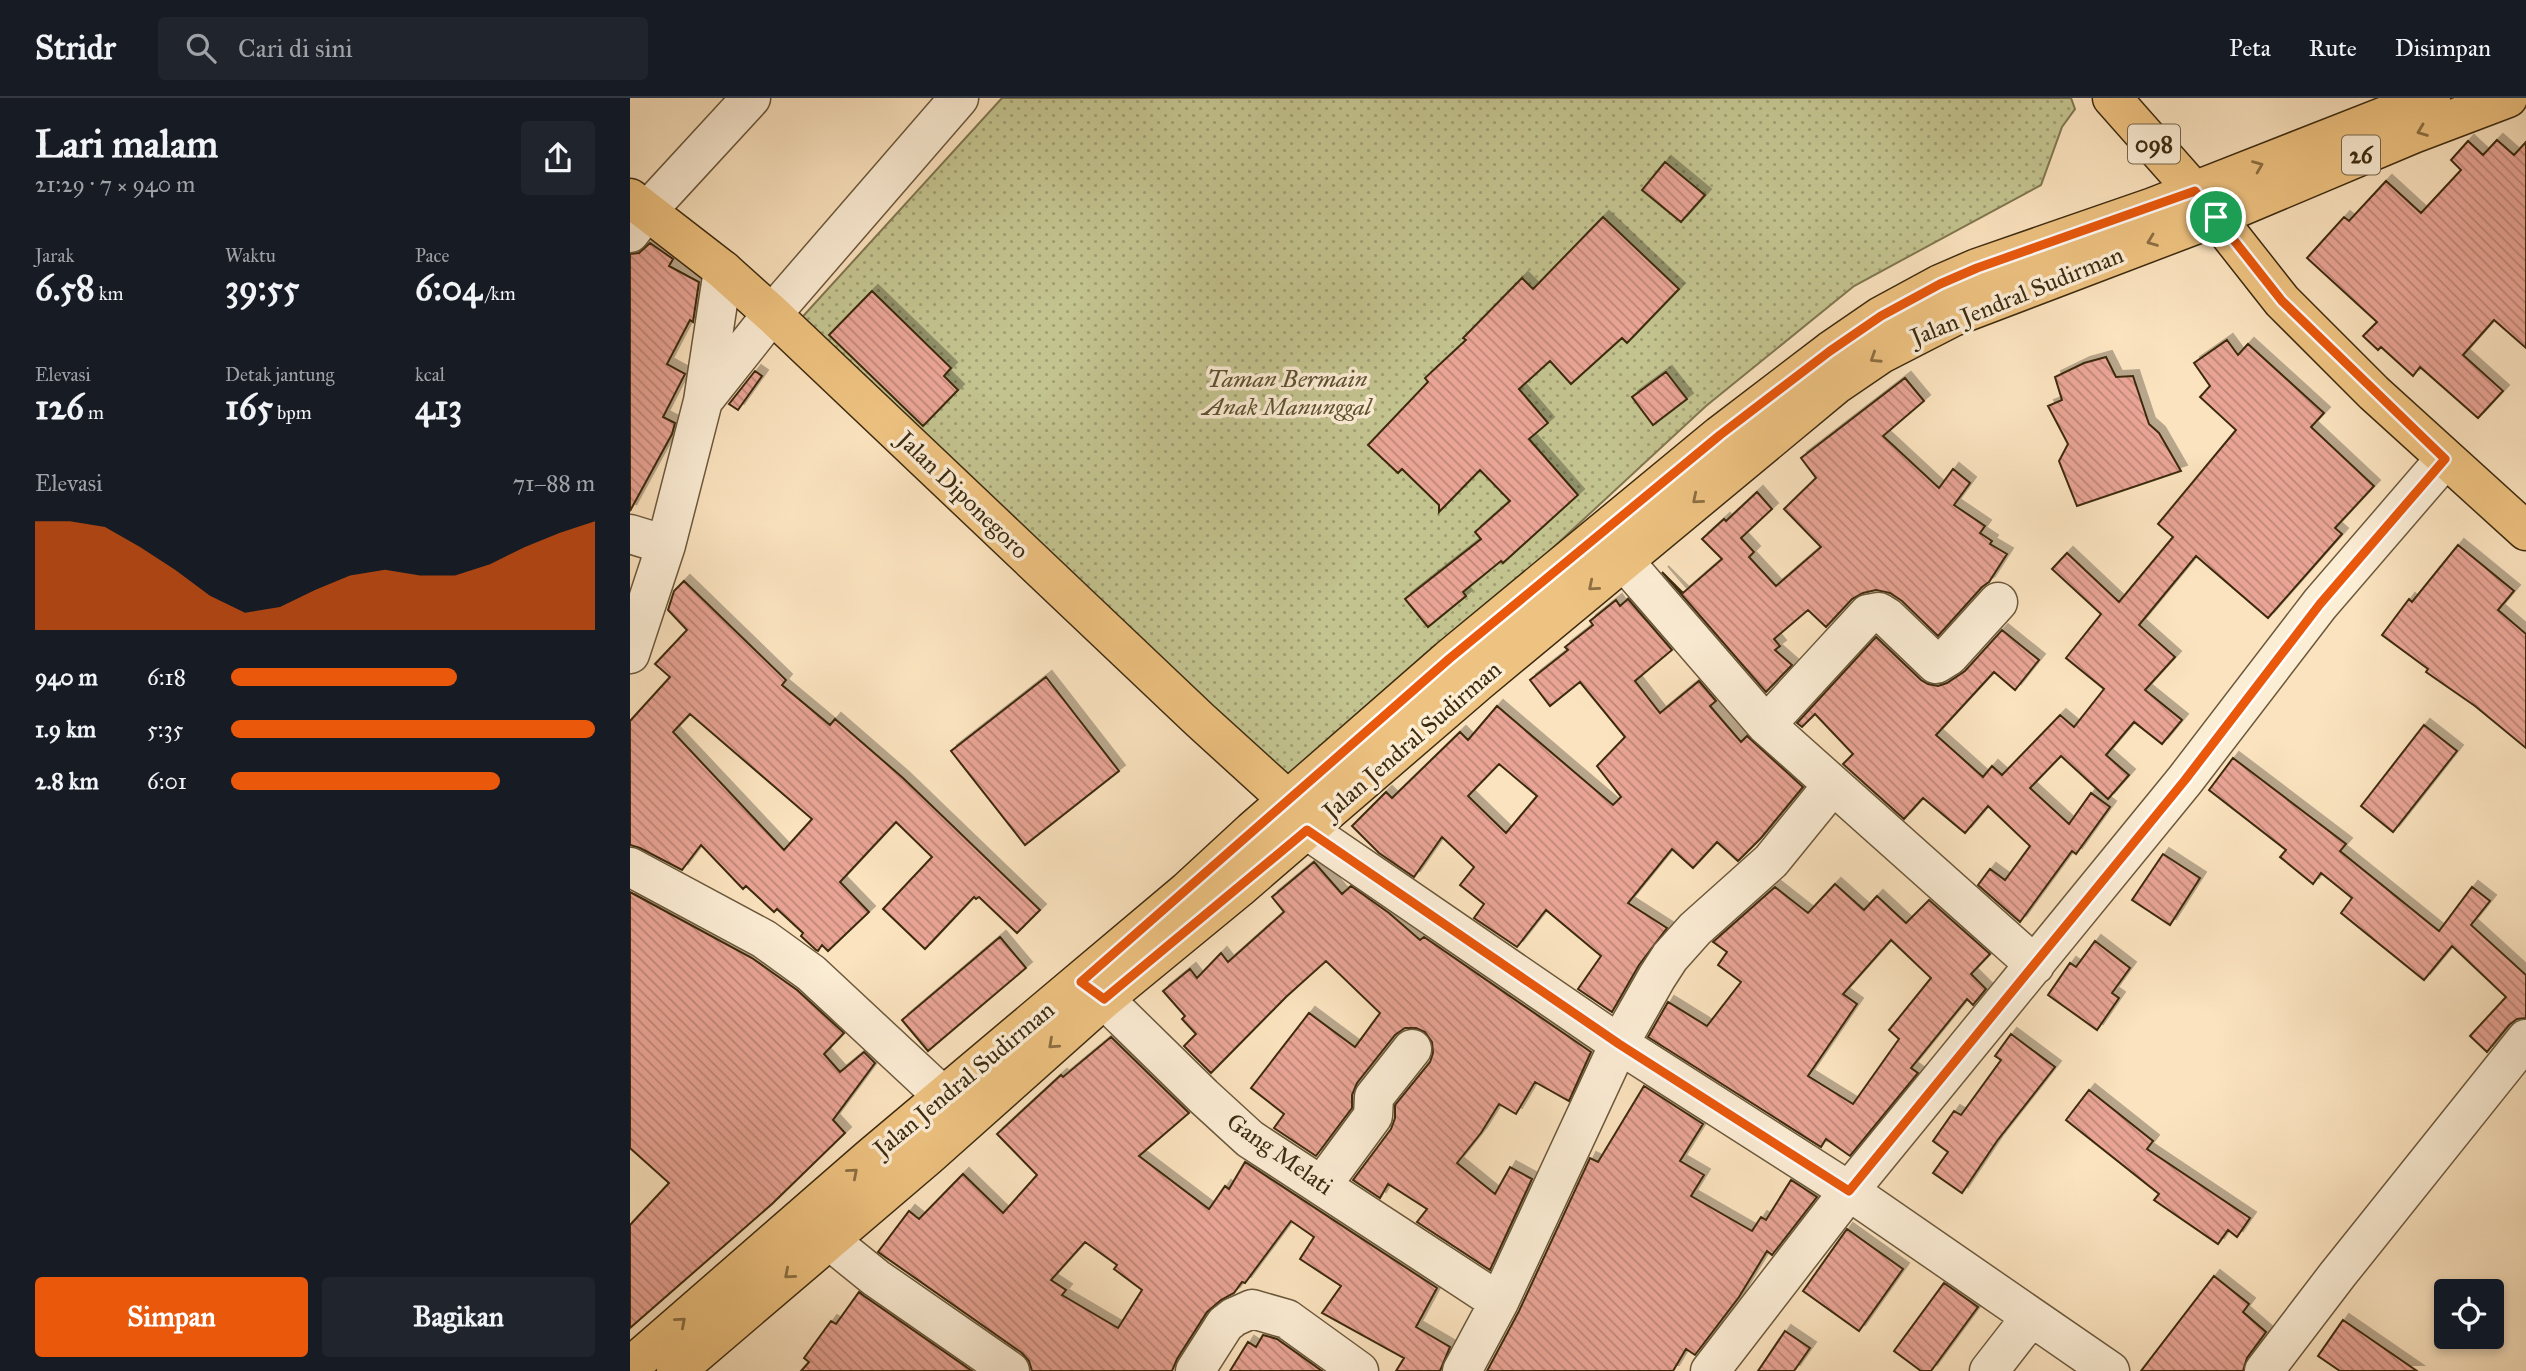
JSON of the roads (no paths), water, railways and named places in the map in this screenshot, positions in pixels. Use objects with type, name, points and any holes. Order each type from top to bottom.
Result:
[{"type":"main road","name":"098","points":[[2112,98],[2205,204]]},
{"type":"main road","name":"26","points":[[2205,204],[2431,98]]},
{"type":"main road","name":"26","points":[[2205,204],[2413,134],[2508,98]]},
{"type":"main road","points":[[2205,204],[2282,301],[2445,459],[2526,531]]},
{"type":"main road","name":"Jalan Jendral Sudirman","points":[[630,1367],[943,1097],[1092,990],[1297,815],[1623,560],[1837,384],[1881,354],[1953,317],[2205,204]]},
{"type":"main road","name":"Jalan Jendral Sudirman","points":[[1297,815],[1449,659],[1720,435],[1777,390],[1881,316],[1940,284],[1977,268],[2205,204]]},
{"type":"main road","name":"Jalan Diponegoro","points":[[636,214],[723,270],[772,314],[1297,815]]},
{"type":"main road","name":"Jalan Jendral Sudirman","points":[[685,1368],[928,1156],[1092,990]]},
{"type":"street","points":[[636,214],[751,98]]},
{"type":"street","points":[[703,401],[772,314],[959,98]]},
{"type":"street","points":[[630,654],[666,545],[703,401],[723,270]]},
{"type":"street","points":[[1710,1371],[1849,1191],[2185,780],[2320,604],[2445,459]]},
{"type":"street","points":[[630,534],[666,545]]},
{"type":"street","points":[[1623,560],[1766,725],[2035,965]]},
{"type":"street","points":[[1766,725],[1868,614],[1879,612],[1887,617],[1936,664],[1949,656],[1997,602]]},
{"type":"street","points":[[1462,1371],[1499,1302],[1619,1044],[1670,957],[1695,929],[1771,861],[1832,786]]},
{"type":"street","points":[[1297,815],[1619,1044],[1849,1191],[2110,1371]]},
{"type":"street","points":[[630,867],[764,939],[811,973],[943,1097]]},
{"type":"street","name":"Gang Melati","points":[[1092,990],[1251,1139],[1499,1302]]},
{"type":"street","points":[[2264,1371],[2526,1039]]},
{"type":"street","points":[[1322,1185],[1373,1116],[1374,1097],[1412,1049]]},
{"type":"street","points":[[829,1240],[876,1278],[1010,1371]]},
{"type":"street","points":[[1195,1371],[1225,1324],[1252,1309],[1287,1319],[1359,1371]]},
{"type":"street","points":[[1989,1371],[2031,1317]]},
{"type":"park label","name":"Taman Bermain Anak Manunggal","points":[[1287,393]]}]
